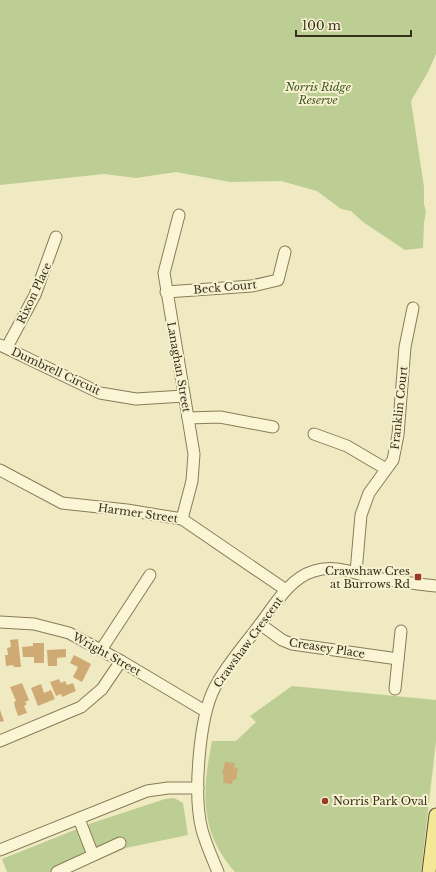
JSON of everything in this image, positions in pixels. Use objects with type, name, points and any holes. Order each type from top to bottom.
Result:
[{"type":"main road","points":[[429,872],[436,815]]},
{"type":"street","name":"Lanaghan Street","points":[[179,215],[164,273],[194,454],[192,481],[182,519]]},
{"type":"street","name":"Rixon Place","points":[[3,346],[35,295],[56,237]]},
{"type":"street","name":"Beck Court","points":[[166,292],[252,286],[278,280],[285,252]]},
{"type":"street","name":"Franklin Court","points":[[356,572],[361,515],[369,493],[393,460],[398,435],[405,348],[413,308]]},
{"type":"street","name":"Dumbrell Circuit","points":[[3,346],[100,393],[136,399],[184,396]]},
{"type":"street","points":[[188,418],[220,417],[273,427]]},
{"type":"street","points":[[314,434],[347,446],[386,469]]},
{"type":"street","name":"Harmer Street","points":[[0,470],[62,503],[127,510],[182,519],[286,590]]},
{"type":"street","name":"Crawshaw Crescent","points":[[218,872],[202,828],[198,788],[205,712],[215,687],[260,624],[286,590],[298,579],[314,571],[335,568],[356,572],[374,578],[436,586]]},
{"type":"street","points":[[101,650],[150,575]]},
{"type":"street","name":"Wright Street","points":[[0,622],[34,624],[69,633],[121,661],[205,712]]},
{"type":"street","name":"Creasey Place","points":[[260,624],[282,640],[292,644],[398,659]]},
{"type":"street","points":[[395,689],[401,631]]},
{"type":"street","points":[[0,741],[81,708],[102,689],[121,661]]},
{"type":"street","points":[[0,850],[147,791],[168,788],[198,788]]},
{"type":"street","points":[[79,819],[93,855]]},
{"type":"street","points":[[57,872],[120,843]]},
{"type":"green space","name":"Norris Ridge Reserve","points":[[0,0],[436,0],[436,54],[428,72],[411,101],[424,187],[424,204],[426,212],[423,248],[405,250],[363,222],[351,211],[341,209],[317,191],[281,181],[230,182],[176,172],[136,178],[104,174],[0,185]]},
{"type":"green space","points":[[292,686],[436,700],[436,741],[421,872],[235,872],[223,857],[209,826],[206,810],[206,777],[212,741],[236,741],[256,722],[250,716]]},
{"type":"green space","points":[[174,798],[183,803],[188,835],[126,848],[70,872],[7,872],[2,859],[92,823],[165,799]]},
{"type":"building","points":[[18,639],[21,667],[14,667],[13,665],[6,666],[5,655],[8,655],[7,648],[11,647],[10,640]]},
{"type":"building","points":[[33,643],[44,643],[44,663],[34,663],[34,657],[23,657],[22,647],[33,646]]},
{"type":"building","points":[[66,649],[66,657],[57,658],[57,666],[48,666],[47,650]]},
{"type":"building","points":[[74,655],[91,664],[82,682],[73,677],[78,667],[70,663]]},
{"type":"building","points":[[59,679],[61,683],[65,681],[67,685],[73,683],[76,691],[62,697],[61,694],[56,696],[50,682]]},
{"type":"building","points":[[22,683],[29,700],[25,702],[27,704],[24,706],[27,713],[18,716],[14,702],[16,701],[10,687]]},
{"type":"building","points":[[41,684],[44,693],[51,690],[55,699],[38,706],[31,688]]},
{"type":"building","points":[[0,710],[4,721],[0,722]]},
{"type":"building","points":[[225,762],[235,763],[234,767],[238,768],[236,780],[233,780],[232,784],[223,783],[224,775],[222,775]]},
{"type":"place","name":"Crawshaw Cres at Burrows Rd","points":[[418,577]]},
{"type":"place","name":"Norris Park Oval","points":[[325,801]]}]
